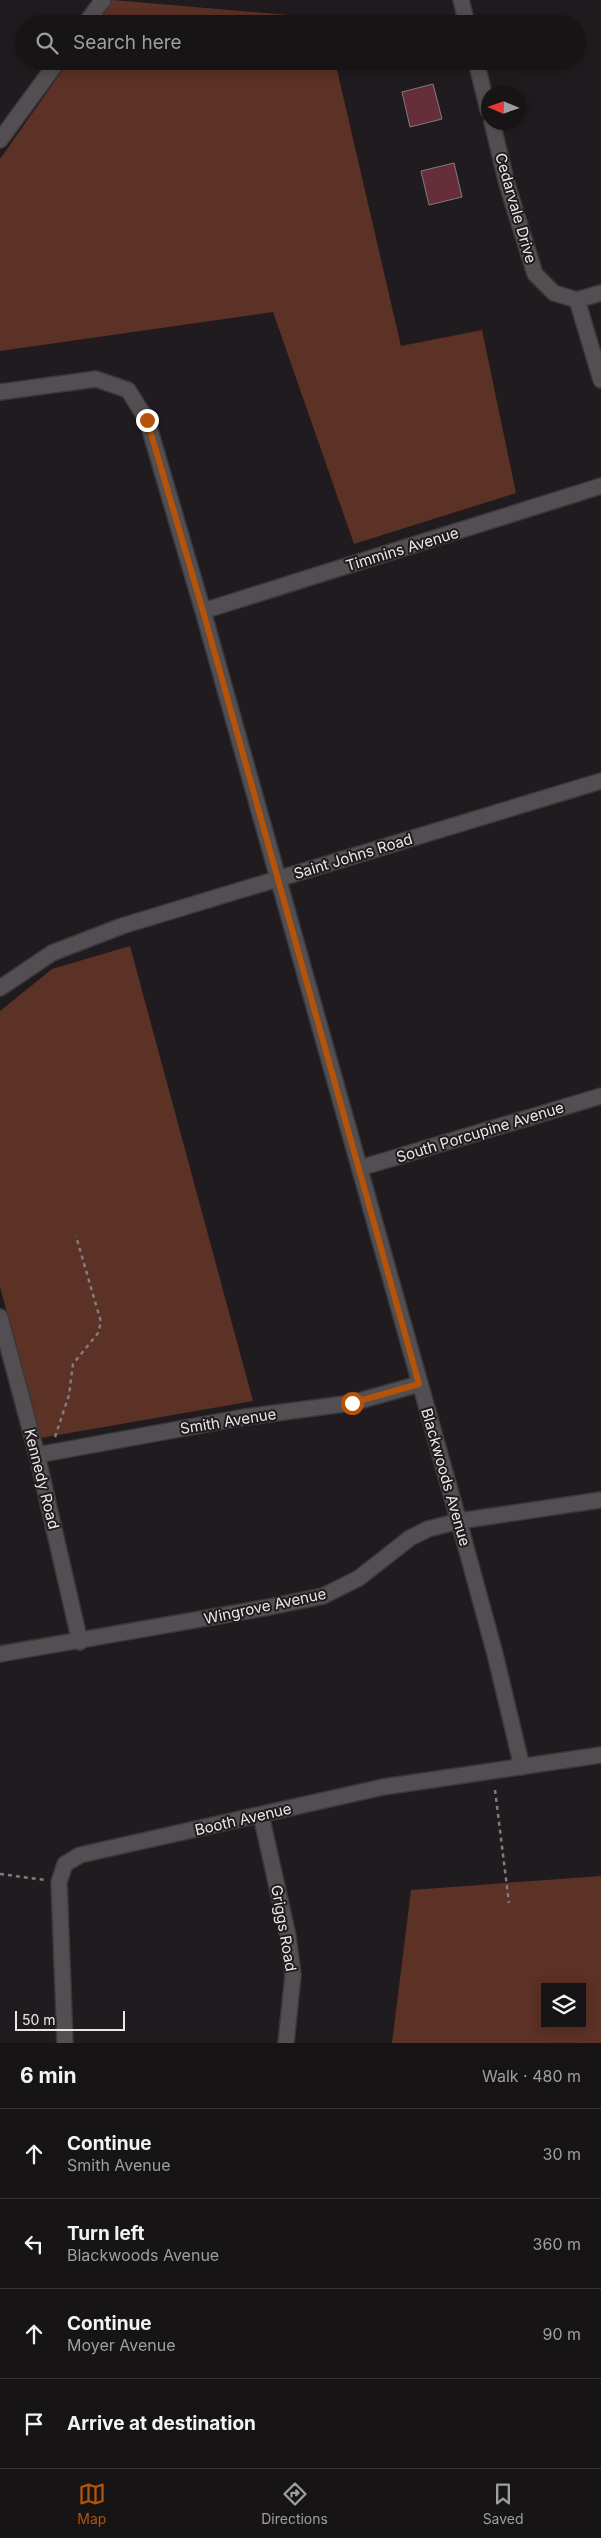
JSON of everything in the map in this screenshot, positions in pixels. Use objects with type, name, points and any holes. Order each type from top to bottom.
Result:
[{"type":"street","points":[[92,15],[103,0]]},
{"type":"street","points":[[461,0],[465,15]]},
{"type":"street","points":[[0,140],[51,70]]},
{"type":"street","points":[[478,70],[482,85]]},
{"type":"street","name":"Cedarvale Drive","points":[[494,130],[507,184],[535,274],[554,293],[577,300]]},
{"type":"street","points":[[601,293],[577,300],[601,380]]},
{"type":"street","name":"Blackwoods Avenue","points":[[0,392],[96,379],[128,390],[147,420],[203,611],[459,1521],[495,1654],[522,1767]]},
{"type":"street","name":"Timmins Avenue","points":[[203,611],[601,486]]},
{"type":"street","name":"Saint Johns Road","points":[[0,988],[52,953],[122,926],[601,781]]},
{"type":"street","name":"South Porcupine Avenue","points":[[360,1168],[601,1096]]},
{"type":"street","name":"Kennedy Road","points":[[0,1317],[44,1453],[80,1642]]},
{"type":"street","name":"Smith Avenue","points":[[44,1453],[245,1417],[352,1403],[419,1384]]},
{"type":"street","name":"Wingrove Avenue","points":[[0,1654],[80,1642],[323,1596],[359,1578],[418,1533],[459,1521],[601,1500]]},
{"type":"street","name":"Booth Avenue","points":[[59,1882],[65,1864],[80,1855],[383,1787],[601,1755]]},
{"type":"street","name":"Griggs Road","points":[[262,1815],[288,1936],[293,1975],[286,2043]]},
{"type":"street","points":[[59,1882],[65,2043]]},
{"type":"path","points":[[44,1453],[69,1395],[73,1364],[98,1333],[101,1322],[76,1236]]},
{"type":"path","points":[[495,1790],[509,1904]]},
{"type":"path","points":[[0,1874],[59,1882]]},
{"type":"shaded area","points":[[112,0],[290,15],[101,15]]},
{"type":"shaded area","points":[[63,70],[337,70],[401,346],[482,330],[516,493],[354,544],[273,312],[0,351],[0,159]]},
{"type":"shaded area","points":[[130,946],[253,1401],[41,1438],[0,1287],[0,1011],[52,969]]},
{"type":"shaded area","points":[[601,1876],[601,2043],[392,2043],[411,1890]]},
{"type":"building","points":[[433,84],[442,119],[410,127],[402,92]]},
{"type":"building","points":[[454,163],[462,197],[429,205],[421,171]]},
{"type":"route","points":[[147,420],[203,611],[419,1384],[352,1403]]}]
